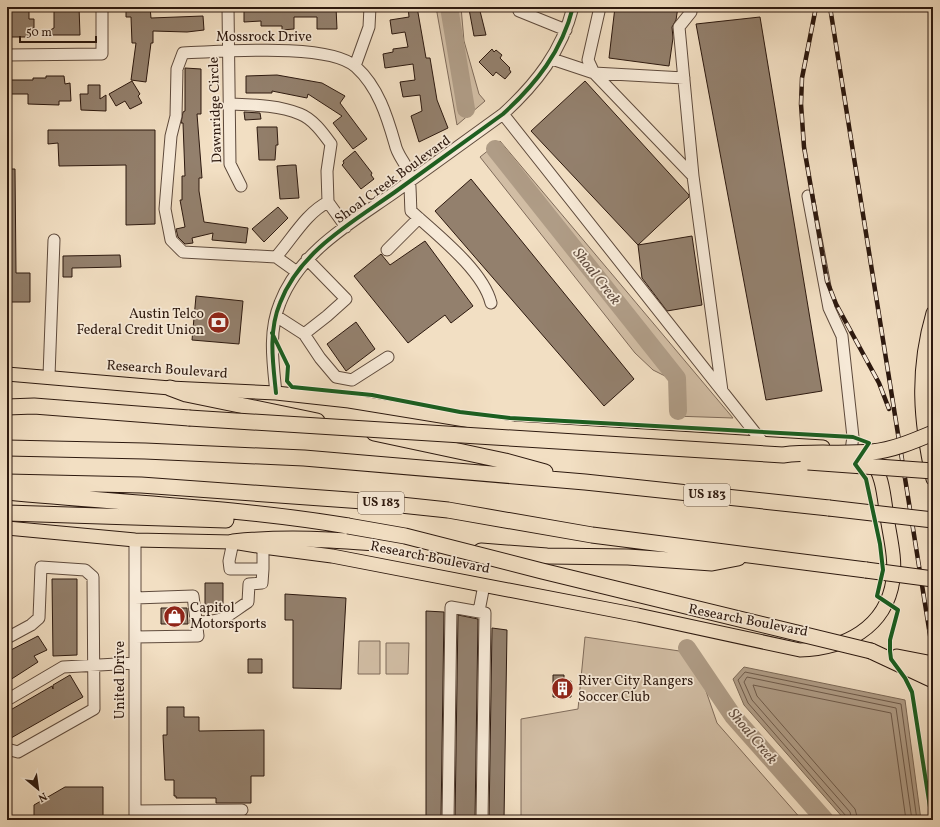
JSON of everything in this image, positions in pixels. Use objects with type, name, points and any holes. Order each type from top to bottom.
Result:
[{"type":"highway","points":[[170,388],[186,394],[505,461],[585,482]]},
{"type":"highway","points":[[7,401],[34,406],[189,418],[416,430],[542,441],[783,455],[800,453],[872,452],[908,443],[933,433]]},
{"type":"highway","points":[[7,407],[34,406]]},
{"type":"highway","name":"US 183","points":[[7,448],[277,456],[585,482],[933,520]]},
{"type":"highway","points":[[783,455],[799,462],[933,471]]},
{"type":"highway","name":"US 183","points":[[7,482],[141,485],[363,501],[448,510],[592,535],[933,579]]},
{"type":"highway","points":[[7,492],[315,520],[405,536],[871,651],[933,664]]},
{"type":"highway","points":[[7,513],[348,526]]},
{"type":"highway","points":[[233,542],[253,540],[306,540],[401,545],[547,556],[628,557],[712,563],[752,555]]},
{"type":"highway","points":[[871,651],[933,680]]},
{"type":"main road","points":[[933,313],[924,353],[921,409],[925,445],[933,479]]},
{"type":"main road","name":"Research Boulevard","points":[[7,374],[49,376],[170,388],[276,393],[372,404],[513,428],[764,444],[841,447],[864,454],[872,461],[880,477],[894,563],[893,580],[887,603],[869,626],[846,641],[820,649],[800,650],[638,615],[332,556],[263,548],[233,542],[135,540],[7,528]]},
{"type":"street","points":[[7,55],[102,54],[102,7]]},
{"type":"street","name":"Dawnridge Circle","points":[[228,7],[230,164],[241,186]]},
{"type":"street","points":[[355,66],[369,28],[370,7]]},
{"type":"street","name":"Shoal Creek Boulevard","points":[[276,393],[272,333],[276,316],[285,291],[307,259],[330,238],[503,114],[537,81],[552,59],[566,30],[573,7]]},
{"type":"street","points":[[600,7],[588,60],[594,73],[693,176]]},
{"type":"street","points":[[690,7],[691,12],[679,28],[693,176],[722,391]]},
{"type":"street","points":[[519,11],[566,30]]},
{"type":"street","name":"Mossrock Drive","points":[[276,258],[182,252],[171,240],[166,209],[170,136],[176,116],[177,69],[183,53],[307,50],[329,54],[355,66],[372,86],[381,102],[388,119],[397,152],[408,170],[411,211],[443,240],[481,280],[491,303]]},
{"type":"street","points":[[552,59],[594,73],[684,78]]},
{"type":"street","points":[[229,104],[263,105],[301,114],[318,127],[331,144],[327,171],[328,202],[346,227]]},
{"type":"street","points":[[503,114],[764,444]]},
{"type":"street","points":[[808,196],[829,308],[842,336],[853,437],[851,450]]},
{"type":"street","points":[[297,272],[276,258],[318,206],[328,202]]},
{"type":"street","points":[[387,250],[419,218]]},
{"type":"street","points":[[49,376],[54,240]]},
{"type":"street","points":[[304,334],[328,316],[346,299],[307,259]]},
{"type":"street","points":[[276,316],[304,334],[320,358],[336,377],[352,380],[388,357]]},
{"type":"street","name":"United Drive","points":[[135,540],[135,816]]},
{"type":"street","points":[[233,542],[229,561],[230,569],[263,569]]},
{"type":"street","points":[[196,622],[214,622],[225,619],[248,602],[249,584],[262,583],[263,548]]},
{"type":"street","points":[[7,638],[31,625],[39,618],[41,567],[85,570],[93,577],[94,708],[18,752],[7,749]]},
{"type":"street","points":[[479,611],[484,585]]},
{"type":"street","points":[[135,598],[193,596],[198,636],[135,637]]},
{"type":"street","points":[[448,820],[451,607],[486,613],[482,820]]},
{"type":"street","points":[[7,700],[63,667],[135,663]]},
{"type":"street","points":[[135,816],[242,810]]},
{"type":"shaded area","points":[[436,7],[461,7],[464,41],[479,94],[485,101],[457,125]]},
{"type":"shaded area","points":[[500,141],[733,418],[673,416],[674,388],[671,379],[653,370],[635,353],[480,157]]},
{"type":"shaded area","points":[[585,637],[693,653],[717,723],[802,820],[521,820],[521,719],[578,709]]},
{"type":"shaded area","points":[[359,641],[380,641],[380,674],[358,674]]},
{"type":"shaded area","points":[[386,643],[409,643],[408,674],[386,674]]},
{"type":"water","points":[[744,667],[905,700],[921,820],[845,820],[744,705],[733,679]]},
{"type":"building","points":[[7,7],[29,7],[29,19],[34,19],[34,28],[29,28],[29,37],[7,37]]},
{"type":"building","points":[[54,7],[79,7],[80,35],[41,35],[54,28]]},
{"type":"building","points":[[126,7],[150,7],[151,18],[203,16],[204,30],[187,32],[153,31],[153,43],[151,43],[146,82],[131,80],[136,43],[132,43],[131,17],[126,17]]},
{"type":"building","points":[[244,7],[336,7],[337,29],[317,29],[317,17],[294,17],[294,29],[282,30],[282,26],[261,26],[261,21],[244,22]]},
{"type":"building","points":[[408,7],[417,7],[426,58],[430,58],[437,100],[448,128],[419,142],[411,116],[422,111],[420,95],[403,97],[400,82],[415,80],[413,64],[385,68],[383,54],[393,52],[393,49],[408,47],[405,32],[392,34],[390,20],[409,17]]},
{"type":"building","points":[[479,7],[486,35],[474,36],[469,9]]},
{"type":"building","points":[[615,7],[678,7],[676,20],[672,27],[673,38],[669,66],[609,58]]},
{"type":"building","points":[[760,17],[822,391],[766,400],[696,24]]},
{"type":"building","points":[[492,49],[494,52],[496,50],[502,55],[500,58],[510,68],[509,69],[511,72],[505,79],[496,72],[493,76],[479,62]]},
{"type":"building","points":[[185,68],[201,69],[201,114],[197,114],[202,178],[199,178],[199,191],[204,222],[248,228],[246,243],[212,240],[213,233],[192,238],[193,243],[185,244],[178,237],[176,229],[185,227],[180,200],[182,200],[182,176],[185,176],[183,123],[181,123],[183,112],[185,111]]},
{"type":"building","points":[[277,75],[322,83],[345,96],[340,103],[367,139],[353,149],[333,123],[342,116],[308,94],[307,98],[272,91],[272,93],[246,93],[246,76]]},
{"type":"building","points":[[46,76],[64,76],[65,84],[70,83],[71,101],[59,101],[59,105],[28,104],[28,94],[7,94],[7,80],[33,80],[33,78],[46,78]]},
{"type":"building","points":[[132,81],[140,94],[138,96],[142,103],[130,109],[125,101],[116,106],[109,94]]},
{"type":"building","points":[[585,81],[689,195],[689,197],[638,245],[531,131]]},
{"type":"building","points":[[88,85],[100,85],[100,99],[106,95],[106,111],[81,110],[80,94],[88,94]]},
{"type":"building","points":[[244,112],[260,113],[261,119],[245,120]]},
{"type":"building","points":[[257,127],[277,127],[278,145],[276,145],[275,160],[259,160]]},
{"type":"building","points":[[48,130],[155,130],[155,224],[126,225],[126,165],[59,166],[58,143],[48,144]]},
{"type":"building","points":[[355,151],[372,173],[371,175],[374,179],[361,189],[342,165],[344,163],[343,161]]},
{"type":"building","points":[[296,165],[299,198],[280,199],[277,166]]},
{"type":"building","points":[[7,169],[15,169],[16,273],[30,273],[30,302],[7,302]]},
{"type":"building","points":[[471,179],[634,379],[604,406],[435,211]]},
{"type":"building","points":[[278,207],[288,218],[264,242],[252,229]]},
{"type":"building","points":[[692,236],[702,305],[667,311],[642,278],[638,245]]},
{"type":"building","points":[[425,241],[473,306],[451,323],[445,315],[408,343],[354,276],[381,254],[390,265]]},
{"type":"building","points":[[120,255],[121,267],[72,268],[72,277],[63,277],[63,256]]},
{"type":"building","points":[[196,296],[243,301],[239,344],[192,340]]},
{"type":"building","points":[[356,322],[375,349],[346,371],[327,344]]},
{"type":"building","points":[[52,579],[77,579],[77,655],[53,656]]},
{"type":"building","points":[[205,583],[223,583],[223,605],[205,605]]},
{"type":"building","points":[[285,594],[346,598],[341,689],[293,688],[293,620],[285,620]]},
{"type":"building","name":"Capitol Motorsports","points":[[161,608],[187,608],[188,624],[161,624]]},
{"type":"building","points":[[426,611],[444,612],[441,820],[426,820]]},
{"type":"building","points":[[458,615],[478,619],[475,820],[455,820]]},
{"type":"building","points":[[492,628],[507,630],[504,820],[489,820]]},
{"type":"building","points":[[38,636],[47,650],[34,656],[38,662],[10,680],[7,675],[7,652]]},
{"type":"building","points":[[248,659],[262,659],[262,673],[248,673]]},
{"type":"building","points":[[70,675],[83,697],[11,738],[7,730],[7,712],[52,686],[53,689],[53,685]]},
{"type":"building","name":"River City Rangers Soccer Club","points":[[553,675],[564,675],[564,681],[571,681],[571,697],[553,697]]},
{"type":"building","points":[[167,707],[184,707],[184,717],[199,717],[199,731],[264,730],[264,776],[251,776],[251,803],[216,803],[216,798],[176,798],[176,796],[174,796],[174,780],[165,780],[163,735],[167,735]]},
{"type":"building","points":[[65,787],[103,787],[103,820],[34,820],[34,805]]},
{"type":"waterway","name":"Shoal Creek","points":[[449,7],[466,109]]},
{"type":"waterway","name":"Shoal Creek","points":[[495,149],[677,378],[678,411]]},
{"type":"waterway","name":"Shoal Creek","points":[[687,648],[733,716],[825,820]]},
{"type":"railway","points":[[816,7],[802,78],[801,104],[804,147],[827,281],[836,304],[879,383],[889,409]]},
{"type":"railway","points":[[830,7],[933,654]]},
{"type":"cycle path","points":[[276,393],[272,348],[276,314],[289,285],[300,268],[328,240],[503,114],[515,103],[537,79],[555,52],[562,38],[573,7]]},
{"type":"cycle path","points":[[272,333],[288,366],[287,381],[292,387],[372,395],[460,412],[510,418],[853,437],[869,443],[855,464],[866,479],[880,544],[883,570],[877,596],[898,610],[890,640],[891,659],[905,678],[912,692],[932,820]]},
{"type":"place","name":"Austin Telco Federal Credit Union","points":[[219,322]]},
{"type":"place","name":"Capitol Motorsports","points":[[174,616]]},
{"type":"place","name":"River City Rangers Soccer Club","points":[[562,689]]}]
